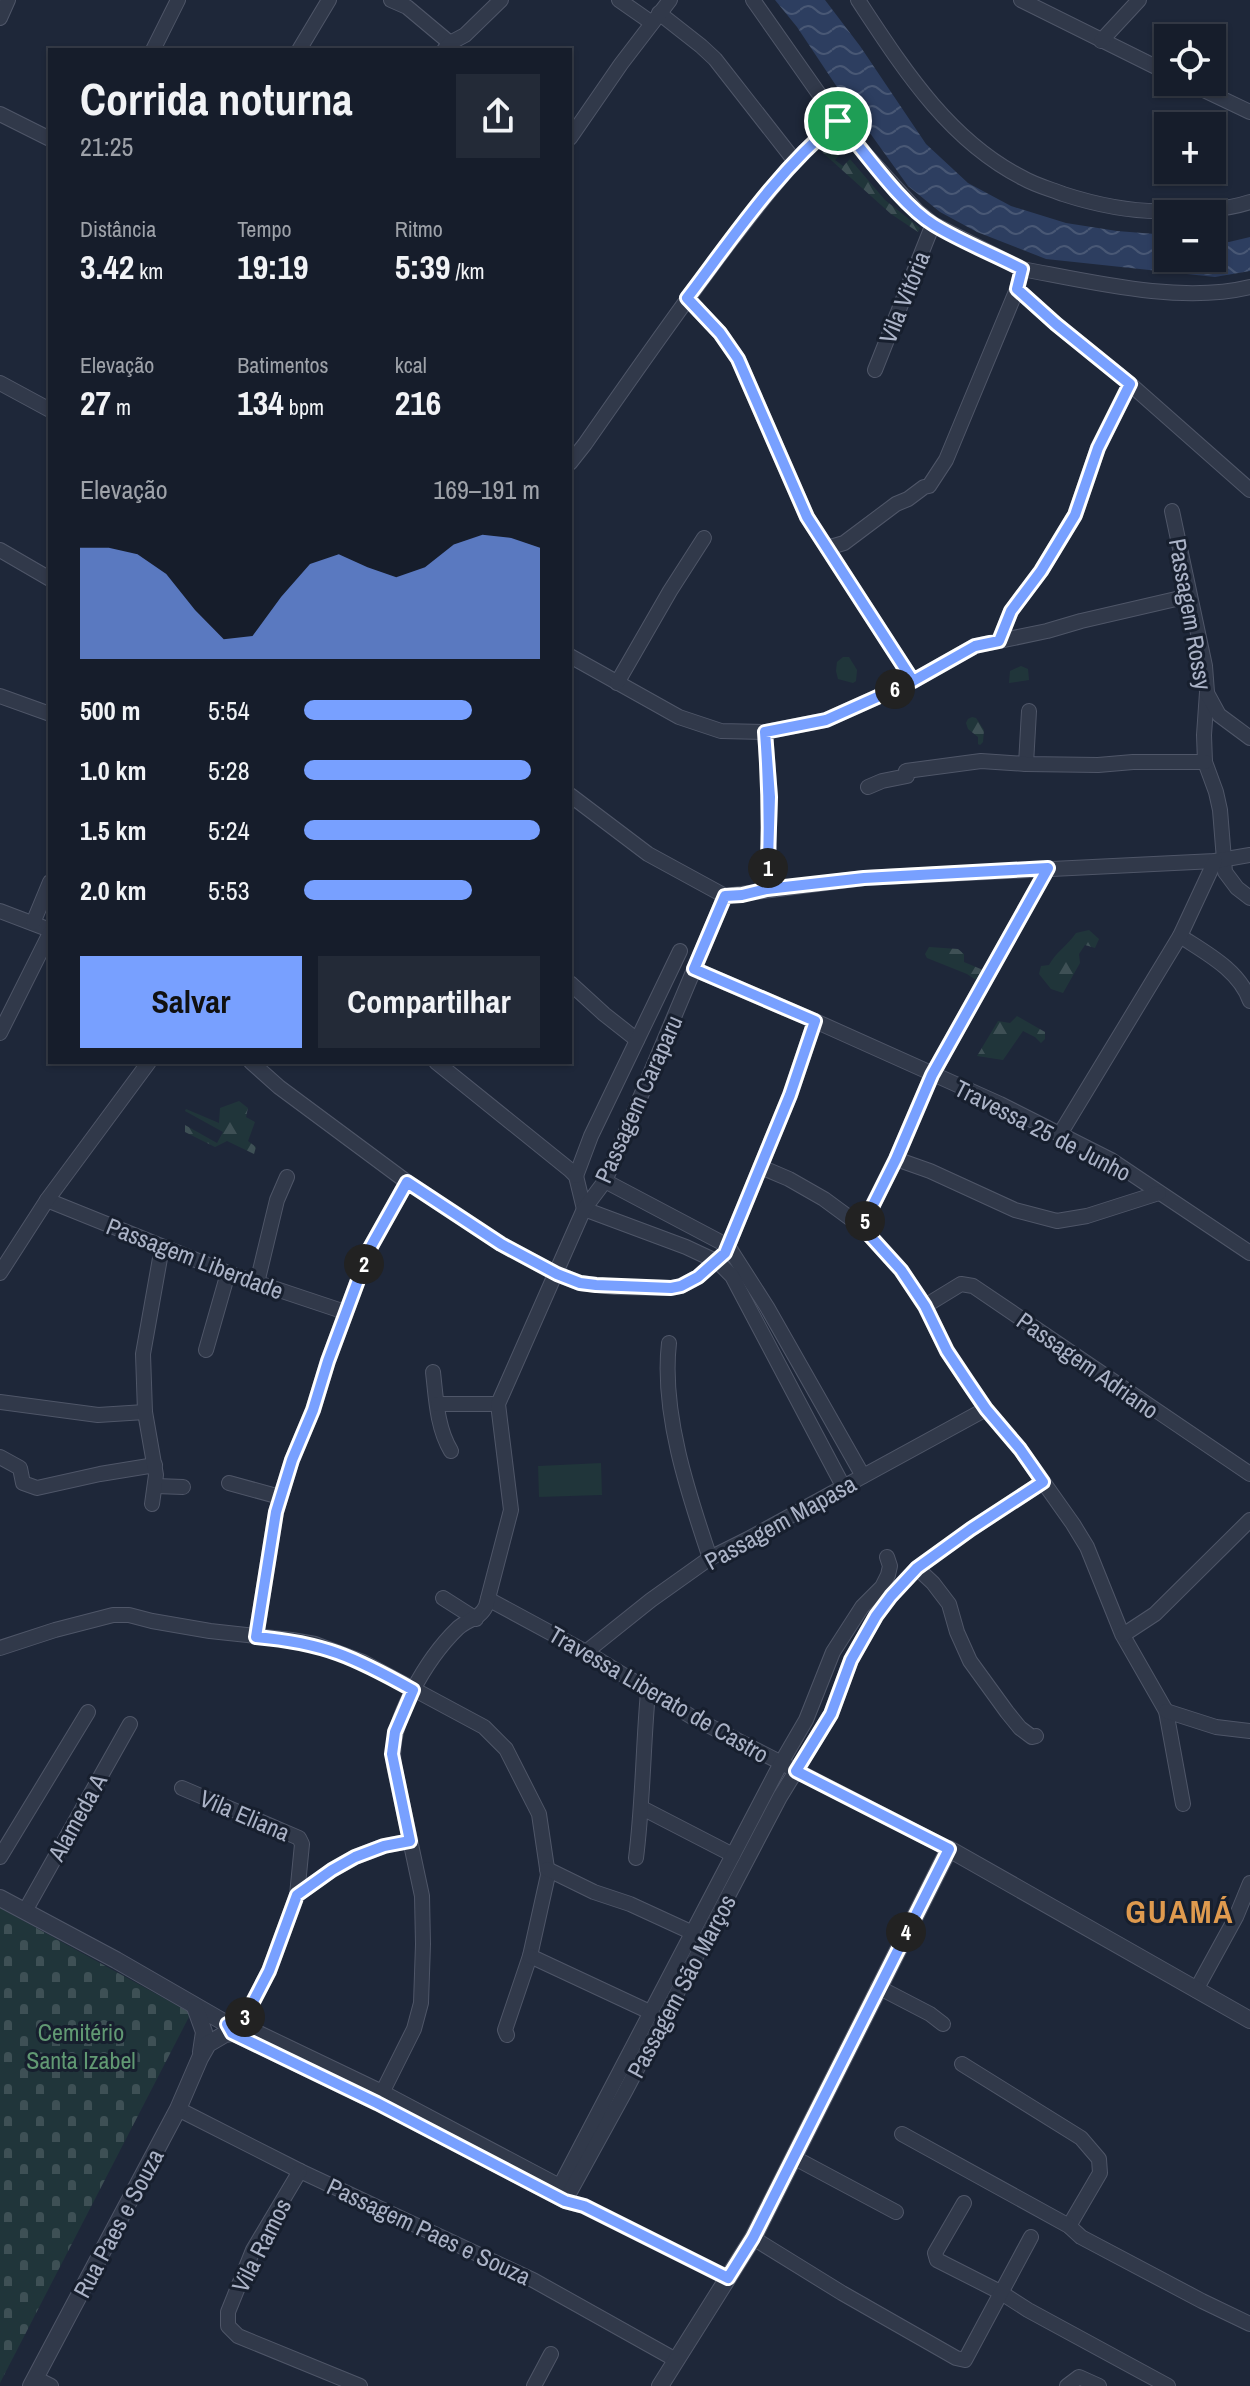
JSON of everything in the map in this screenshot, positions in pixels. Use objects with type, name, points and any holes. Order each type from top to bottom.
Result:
[{"type":"street","points":[[0,18],[8,0]]},
{"type":"street","points":[[154,48],[178,0]]},
{"type":"street","points":[[300,48],[329,0]]},
{"type":"street","points":[[391,0],[407,7],[447,46],[465,35],[501,0]]},
{"type":"street","points":[[619,0],[656,18],[715,59],[794,160]]},
{"type":"street","points":[[572,135],[670,0]]},
{"type":"street","points":[[753,0],[838,121],[917,211],[933,224],[1022,269],[1175,294],[1219,293],[1250,287]]},
{"type":"street","points":[[858,0],[923,94],[972,144],[1025,180],[1090,203],[1137,212],[1216,209],[1250,202]]},
{"type":"street","points":[[1021,0],[1154,66]]},
{"type":"street","points":[[1101,41],[1139,0]]},
{"type":"street","points":[[1216,96],[1250,112]]},
{"type":"street","points":[[0,114],[48,138]]},
{"type":"street","points":[[572,460],[687,298],[794,160],[838,121]]},
{"type":"street","name":"Vila Vitória","points":[[875,370],[933,224]]},
{"type":"street","points":[[827,548],[844,543],[896,504],[929,486],[946,460],[1017,289],[1022,269]]},
{"type":"street","points":[[1017,289],[1250,490]]},
{"type":"street","points":[[687,298],[720,333],[738,359],[807,517],[913,681]]},
{"type":"street","points":[[0,383],[48,409]]},
{"type":"street","points":[[999,641],[1011,611],[1041,571],[1075,515],[1098,448],[1130,384]]},
{"type":"street","name":"Passagem Rossy","points":[[1060,1134],[1180,936],[1219,860],[1220,810],[1205,762],[1207,692],[1172,511]]},
{"type":"street","points":[[617,683],[704,538]]},
{"type":"street","points":[[0,550],[48,578]]},
{"type":"street","points":[[572,657],[679,717],[724,731],[765,732],[826,720],[913,681],[975,646],[1189,596]]},
{"type":"street","points":[[1207,692],[1219,715],[1250,738]]},
{"type":"street","points":[[0,696],[48,713]]},
{"type":"street","points":[[1026,764],[1029,711]]},
{"type":"street","points":[[765,732],[770,813],[767,889]]},
{"type":"street","points":[[868,787],[907,776],[906,771],[954,763],[1205,762]]},
{"type":"street","points":[[572,797],[648,854],[725,896],[864,878],[1219,860],[1250,855]]},
{"type":"street","points":[[1219,860],[1232,882],[1250,898]]},
{"type":"street","points":[[862,1227],[896,1159],[932,1075],[1048,868]]},
{"type":"street","points":[[33,923],[48,887]]},
{"type":"street","name":"Passagem Caraparu","points":[[498,1404],[584,1209],[605,1181],[725,896]]},
{"type":"street","points":[[0,911],[48,931]]},
{"type":"street","points":[[0,1033],[5,1011],[48,936]]},
{"type":"street","points":[[1180,936],[1227,969],[1247,992],[1250,1001]]},
{"type":"street","name":"Passagem Caraparu","points":[[576,1176],[591,1136],[680,951]]},
{"type":"street","name":"Travessa 25 de Junho","points":[[694,969],[815,1021],[1111,1160],[1250,1253]]},
{"type":"street","points":[[572,985],[637,1040]]},
{"type":"street","points":[[253,1064],[288,1094],[407,1182],[501,1244],[580,1283],[671,1288],[690,1282],[723,1255],[794,1085],[815,1021]]},
{"type":"street","points":[[0,1273],[47,1200],[148,1064]]},
{"type":"street","points":[[438,1064],[576,1176],[584,1209],[672,1242],[723,1255],[752,1314],[853,1482]]},
{"type":"street","points":[[896,1159],[1015,1210],[1057,1221],[1087,1216],[1159,1193]]},
{"type":"street","points":[[761,1167],[824,1199],[862,1227],[901,1270],[925,1306],[947,1351],[986,1409],[1020,1449],[1087,1547],[1123,1635],[1166,1711],[1183,1804]]},
{"type":"street","points":[[257,1283],[277,1200],[287,1177]]},
{"type":"street","points":[[605,1181],[723,1255],[767,1307],[853,1482]]},
{"type":"street","points":[[256,1637],[266,1563],[280,1497],[292,1460],[313,1410],[370,1248],[407,1182]]},
{"type":"street","name":"Passagem Liberdade","points":[[47,1200],[228,1273],[345,1312]]},
{"type":"street","points":[[152,1504],[156,1486],[155,1465],[147,1419],[143,1354],[162,1247]]},
{"type":"street","points":[[206,1350],[228,1273]]},
{"type":"street","name":"Passagem Adriano","points":[[925,1306],[961,1284],[973,1286],[1250,1474]]},
{"type":"street","points":[[669,1343],[675,1432],[691,1502],[710,1558]]},
{"type":"street","points":[[433,1372],[443,1436],[451,1451]]},
{"type":"street","points":[[0,1402],[147,1419]]},
{"type":"street","points":[[380,2098],[414,2029],[421,2003],[422,1896],[392,1754],[395,1732],[413,1690],[455,1631],[483,1612],[511,1510],[498,1404],[438,1404]]},
{"type":"street","name":"Passagem Mapasa","points":[[586,1652],[710,1558],[986,1409]]},
{"type":"street","points":[[0,1457],[20,1468],[23,1483],[33,1488],[155,1465]]},
{"type":"street","name":"Passagem São Marços","points":[[562,2193],[626,2090],[780,1797],[831,1714],[851,1660],[876,1616],[917,1568],[1043,1482]]},
{"type":"street","points":[[229,1483],[280,1497]]},
{"type":"street","points":[[156,1486],[183,1487]]},
{"type":"street","points":[[1123,1635],[1155,1614],[1250,1520]]},
{"type":"street","name":"Passagem São Marços","points":[[562,2193],[733,1855],[806,1720],[833,1652],[862,1607],[882,1587],[890,1566],[887,1557]]},
{"type":"street","points":[[917,1568],[949,1604],[970,1661],[1020,1728],[1032,1737],[1036,1736]]},
{"type":"street","points":[[443,1598],[476,1619]]},
{"type":"street","name":"Travessa Liberato de Castro","points":[[488,1599],[586,1652],[648,1692],[949,1849],[1250,2020]]},
{"type":"street","points":[[0,1648],[113,1615],[292,1640],[340,1652],[363,1662],[484,1727],[506,1749],[539,1814],[548,1875],[530,1956],[505,2030],[507,2035]]},
{"type":"street","points":[[636,1858],[648,1692]]},
{"type":"street","points":[[1166,1711],[1216,1727],[1250,1731]]},
{"type":"street","name":"Alameda A","points":[[0,1857],[88,1712]]},
{"type":"street","name":"Alameda A","points":[[25,1911],[130,1724]]},
{"type":"street","name":"Vila Eliana","points":[[182,1788],[299,1838],[302,1844],[297,1895]]},
{"type":"street","points":[[642,1808],[733,1855]]},
{"type":"street","points":[[233,2028],[269,1971],[297,1895],[355,1857],[384,1846],[410,1841]]},
{"type":"street","points":[[660,2386],[753,2238],[949,1849]]},
{"type":"street","points":[[547,1869],[693,1933]]},
{"type":"street","points":[[1196,1990],[1236,1917],[1250,1883]]},
{"type":"street","points":[[0,1898],[233,2028],[380,2098],[728,2278]]},
{"type":"street","points":[[530,1956],[652,2013]]},
{"type":"street","points":[[878,1987],[943,2024]]},
{"type":"street","name":"Rua Paes e Souza","points":[[195,2007],[204,2032],[200,2058]]},
{"type":"street","name":"Rua Paes e Souza","points":[[33,2382],[178,2109],[200,2058],[208,2044],[233,2028]]},
{"type":"street","points":[[962,2064],[1081,2138],[1099,2159],[1100,2173],[1069,2226]]},
{"type":"street","name":"Passagem Paes e Souza","points":[[178,2109],[300,2171],[533,2280],[676,2360]]},
{"type":"street","points":[[902,2134],[1069,2226],[1093,2244],[1250,2324]]},
{"type":"street","points":[[793,2157],[896,2212]]},
{"type":"street","name":"Vila Ramos","points":[[300,2171],[253,2250],[226,2320],[231,2331],[238,2336],[360,2386]]},
{"type":"street","points":[[964,2203],[935,2253],[937,2260],[1000,2292],[1160,2384]]},
{"type":"street","points":[[753,2238],[842,2293],[965,2360],[1031,2237]]},
{"type":"street","points":[[534,2386],[551,2354]]},
{"type":"street","points":[[1067,2386],[1079,2377],[1099,2386]]},
{"type":"street","points":[[33,2382],[51,2386]]},
{"type":"green space","points":[[836,146],[843,151],[835,160],[843,166],[850,159],[885,200],[920,228],[918,232],[891,214],[822,152]]},
{"type":"green space","points":[[849,657],[857,670],[853,683],[838,679],[837,662]]},
{"type":"green space","points":[[1021,666],[1028,669],[1029,680],[1009,683],[1010,671]]},
{"type":"green space","points":[[972,717],[984,730],[980,745],[978,737],[966,723]]},
{"type":"green space","points":[[1089,930],[1099,939],[1095,948],[1085,945],[1079,954],[1080,963],[1063,993],[1051,989],[1039,974],[1041,966],[1049,965],[1076,933]]},
{"type":"green space","points":[[929,947],[958,949],[964,954],[964,962],[983,970],[976,980],[927,958],[925,954]]},
{"type":"green space","points":[[1017,1016],[1045,1032],[1045,1039],[1041,1043],[1023,1031],[1003,1060],[977,1056],[998,1021],[1010,1023]]},
{"type":"green space","points":[[239,1101],[248,1108],[246,1117],[255,1122],[248,1141],[256,1147],[254,1154],[227,1141],[215,1147],[185,1132],[185,1125],[217,1143],[223,1132],[186,1109],[219,1123],[220,1108]]},
{"type":"green space","points":[[601,1463],[602,1495],[539,1497],[538,1466]]},
{"type":"green space","name":"Cemitério Santa Izabel","points":[[0,1908],[191,2013],[0,2383]]},
{"type":"water","points":[[775,0],[825,0],[926,144],[968,183],[1011,206],[1066,223],[1154,234],[1154,271],[1046,259],[977,232],[940,212],[908,186]]},
{"type":"water","points":[[1250,237],[1250,271],[1215,277],[1168,272],[1226,272],[1226,242]]},
{"type":"district","name":"GUAMÁ","points":[[1180,1911]]},
{"type":"route","points":[[838,121],[794,160],[687,298],[720,333],[738,359],[807,517],[913,681],[826,720],[765,732],[770,797],[767,889],[725,896],[694,969],[815,1021],[790,1095],[725,1253],[698,1277],[681,1286],[615,1287],[580,1283],[501,1244],[407,1182],[370,1248],[313,1410],[292,1460],[276,1512],[256,1637],[315,1644],[340,1652],[413,1690],[395,1732],[392,1754],[410,1841],[384,1846],[355,1857],[297,1895],[269,1971],[241,2025],[227,2024],[232,2033],[377,2103],[565,2201],[584,2206],[728,2278],[753,2238],[949,1849],[796,1771],[831,1714],[851,1660],[891,1596],[917,1568],[1043,1482],[967,1381],[901,1270],[862,1227],[896,1159],[932,1075],[1048,868],[864,878],[767,889],[770,828],[770,797],[768,764],[765,732],[826,720],[868,701],[913,681],[975,646],[999,641],[1011,611],[1041,571],[1075,515],[1098,448],[1130,384],[1017,289],[1022,269],[933,224],[917,211],[838,121]]}]
